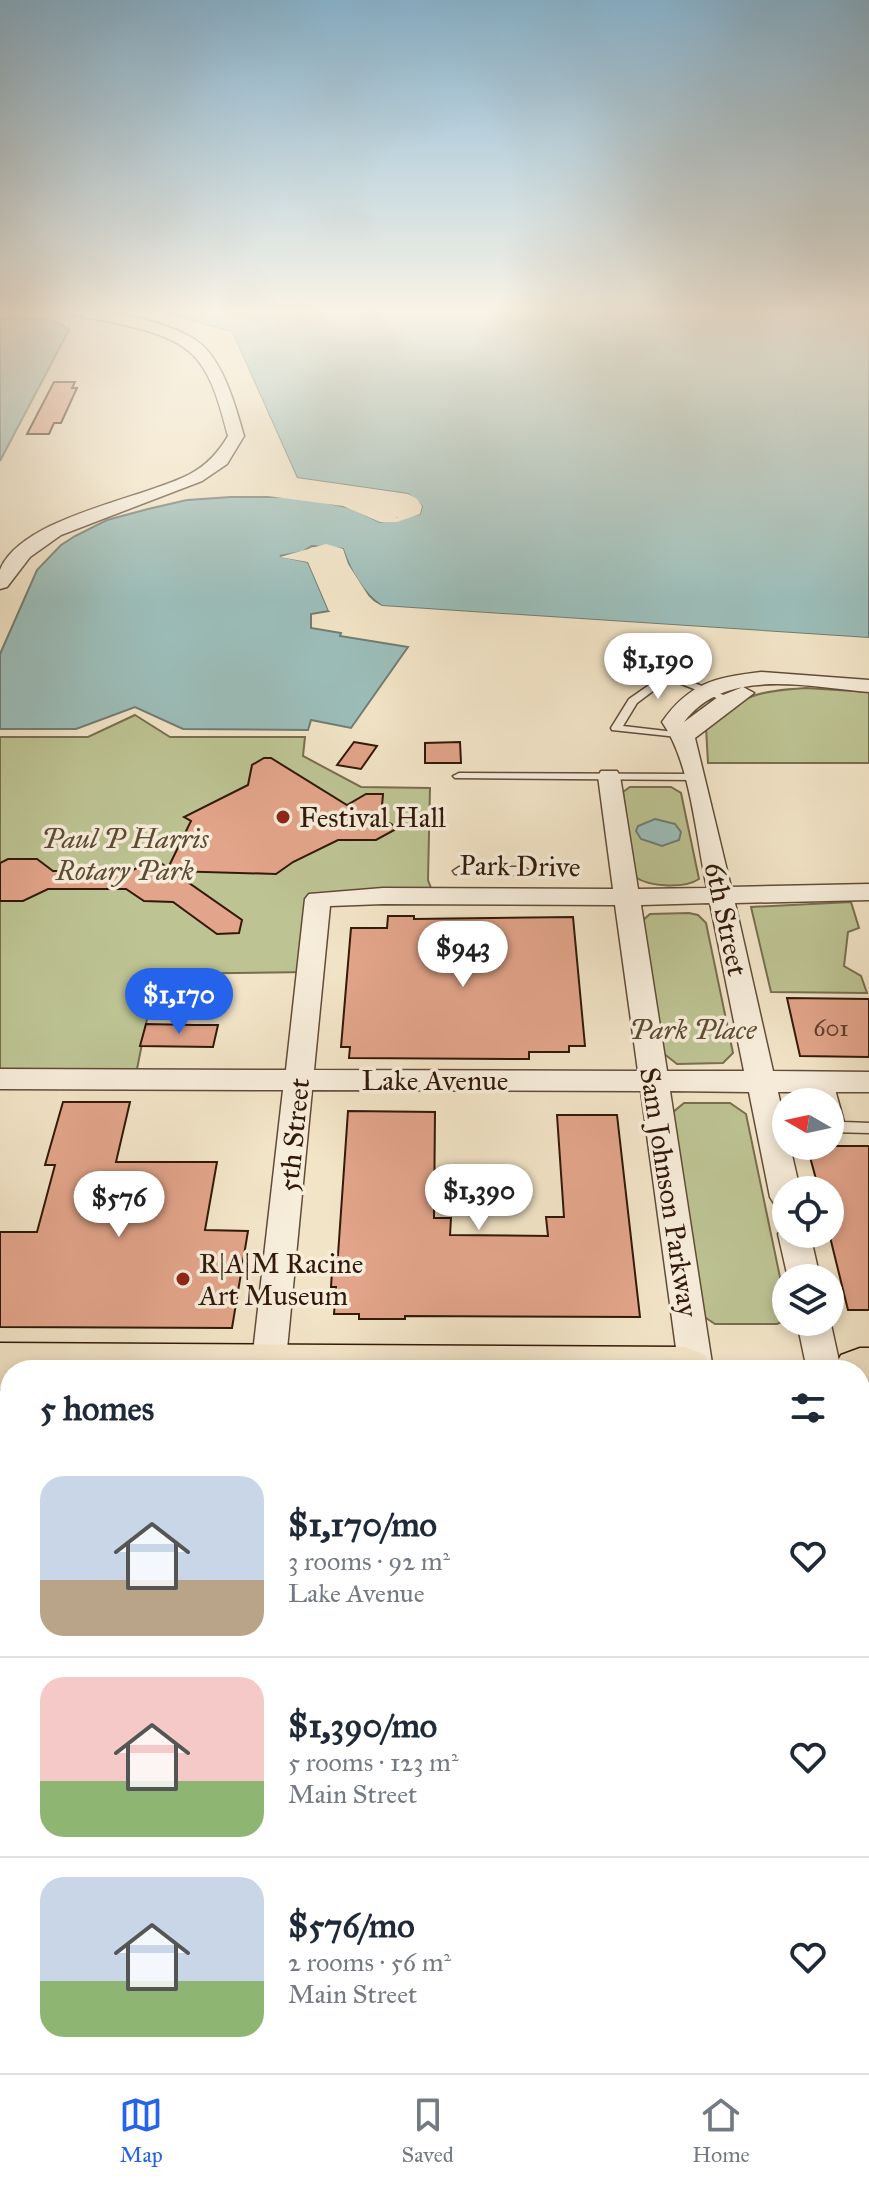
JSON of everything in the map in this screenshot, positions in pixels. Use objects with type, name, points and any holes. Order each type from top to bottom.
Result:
[{"type":"street","points":[[0,583],[12,562],[35,541],[78,518],[196,478],[219,462],[230,451],[236,436],[224,406]]},
{"type":"street","points":[[683,736],[714,707],[718,694],[801,682],[869,686]]},
{"type":"street","name":"6th Street","points":[[683,736],[695,777],[760,1082],[772,1112]]},
{"type":"street","name":"Sam Johnson Parkway","points":[[609,776],[694,1360]]},
{"type":"street","name":"Park Drive","points":[[318,899],[869,892]]},
{"type":"street","name":"5th Street","points":[[269,1360],[318,899]]},
{"type":"street","name":"Lake Avenue","points":[[0,1079],[869,1082]]},
{"type":"street","points":[[817,1336],[822,1360]]},
{"type":"lane","points":[[683,736],[616,728],[633,701],[668,675],[718,694]]},
{"type":"lane","points":[[459,776],[695,777]]},
{"type":"lane","points":[[459,871],[524,871]]},
{"type":"lane","points":[[826,1082],[827,1088]]},
{"type":"lane","points":[[844,1127],[869,1128]]},
{"type":"green space","points":[[806,688],[869,692],[869,763],[708,763],[706,728],[730,708],[762,693]]},
{"type":"green space","name":"Paul P Harris Rotary Park","points":[[135,715],[170,737],[305,737],[303,756],[361,787],[430,788],[428,880],[434,896],[318,899],[310,972],[156,974],[135,1079],[0,1079],[0,737],[88,737]]},
{"type":"green space","points":[[630,787],[671,787],[681,793],[699,879],[667,886],[635,877],[623,792]]},
{"type":"green space","points":[[851,902],[859,928],[848,932],[844,966],[861,976],[867,993],[771,992],[751,907]]},
{"type":"green space","name":"Park Place","points":[[650,914],[698,915],[706,923],[733,1053],[723,1063],[677,1064],[663,1053],[642,921]]},
{"type":"green space","name":"Park Place","points":[[684,1103],[730,1103],[746,1114],[777,1264],[772,1264],[772,1324],[715,1324],[703,1316],[672,1113]]},
{"type":"water","points":[[0,406],[29,406],[0,461]]},
{"type":"water","points":[[265,406],[869,406],[869,638],[382,606],[358,581],[343,549],[312,546],[302,552],[280,556],[308,562],[329,611],[311,614],[311,628],[408,647],[351,728],[311,720],[308,730],[183,729],[135,707],[76,729],[0,729],[0,654],[37,570],[61,545],[75,536],[107,520],[148,509],[187,500],[231,497],[289,497],[319,501],[351,508],[380,522],[420,514],[422,506],[408,494],[297,478]]},
{"type":"water","points":[[655,819],[675,824],[681,832],[679,840],[662,846],[641,839],[636,831],[638,826]]},
{"type":"pier","points":[[261,406],[265,406],[297,478],[408,494],[422,506],[420,514],[397,522],[380,522],[343,506],[268,496],[266,492],[320,497],[353,504],[381,518],[396,518],[416,511],[418,507],[407,498],[295,481]]},
{"type":"pier","points":[[326,544],[343,549],[348,564],[371,600],[382,606],[869,638],[869,642],[381,610],[368,602],[345,566],[340,551],[314,550],[305,555],[312,560],[325,584],[333,611],[329,611],[308,562],[280,557]]},
{"type":"building","points":[[42,406],[69,406],[61,423],[54,423],[49,434],[27,434]]},
{"type":"building","points":[[354,742],[377,746],[361,769],[337,765]]},
{"type":"building","points":[[460,742],[461,763],[425,763],[425,743]]},
{"type":"building","name":"Festival Hall","points":[[264,758],[271,758],[347,805],[366,794],[383,794],[381,818],[398,828],[376,840],[338,840],[276,874],[172,871],[242,920],[239,933],[217,934],[173,902],[144,901],[126,889],[48,889],[23,901],[0,901],[0,863],[8,859],[37,859],[53,871],[131,871],[155,859],[168,868],[191,821],[184,817],[248,785],[252,765]]},
{"type":"building","points":[[388,916],[414,916],[414,919],[573,917],[585,1046],[569,1046],[569,1052],[529,1052],[529,1059],[349,1058],[350,1047],[341,1047],[351,928],[387,928]]},
{"type":"building","points":[[787,998],[869,999],[869,1057],[800,1056]]},
{"type":"building","points":[[146,1024],[218,1025],[213,1047],[140,1046]]},
{"type":"building","points":[[63,1102],[130,1102],[116,1162],[217,1162],[205,1230],[248,1231],[232,1328],[0,1327],[0,1232],[37,1232],[55,1165],[45,1165]]},
{"type":"building","points":[[348,1111],[435,1112],[434,1218],[451,1218],[450,1235],[548,1236],[546,1217],[564,1217],[557,1115],[617,1115],[640,1317],[405,1316],[405,1319],[359,1319],[359,1314],[334,1314],[336,1287],[331,1287],[333,1255],[338,1255]]},
{"type":"building","points":[[844,1146],[869,1146],[869,1310],[848,1310],[844,1294],[844,1264],[837,1264],[833,1248],[844,1248],[844,1176],[815,1176],[811,1160],[844,1160]]},
{"type":"place","name":"Festival Hall","points":[[283,817]]},
{"type":"place","name":"R|A|M Racine Art Museum","points":[[183,1279]]}]
